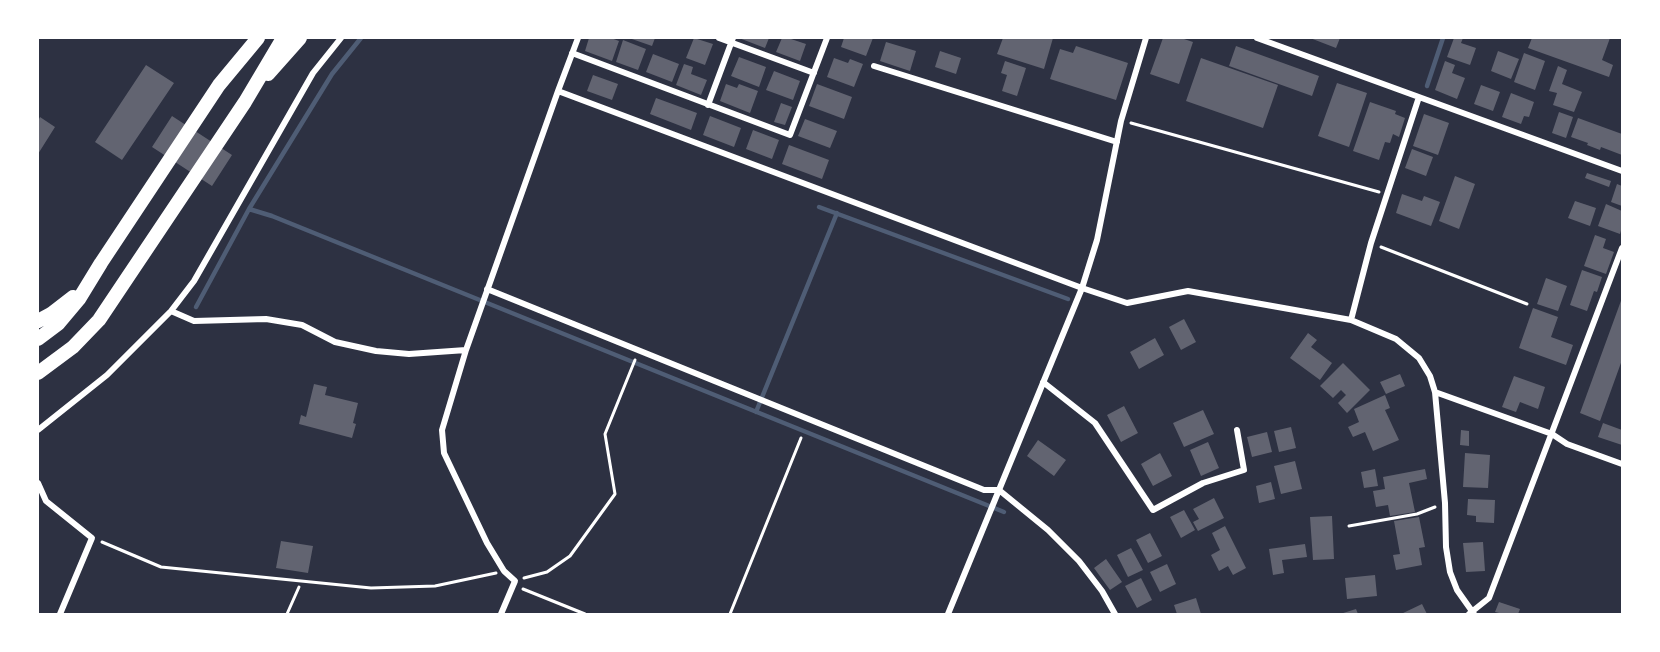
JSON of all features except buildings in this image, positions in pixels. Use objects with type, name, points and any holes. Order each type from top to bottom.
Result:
[{"type":"highway","points":[[38,339],[58,324],[79,299],[219,85],[244,38]]},
{"type":"highway","points":[[219,85],[258,38]]},
{"type":"highway","points":[[38,373],[73,347],[99,320],[245,102],[283,38]]},
{"type":"highway","points":[[245,102],[300,38]]},
{"type":"highway","points":[[38,321],[75,296],[101,263]]},
{"type":"highway","points":[[38,365],[73,347]]},
{"type":"street","points":[[38,430],[106,375],[171,311],[194,281],[313,73],[341,38]]},
{"type":"street","points":[[501,615],[515,581],[504,571],[487,543],[444,453],[442,430],[487,289],[578,38]]},
{"type":"street","points":[[719,38],[732,40],[814,73]]},
{"type":"street","points":[[572,53],[790,135],[827,38]]},
{"type":"street","points":[[948,615],[1082,288],[1097,240],[1121,121],[1146,38]]},
{"type":"street","points":[[1257,38],[1623,171]]},
{"type":"street","points":[[708,105],[732,40]]},
{"type":"street","points":[[874,66],[1116,142]]},
{"type":"street","points":[[558,91],[1127,303],[1188,291],[1351,320],[1396,339],[1419,358],[1436,392],[1445,502],[1446,548],[1450,572],[1457,590],[1472,614],[1489,598],[1623,248]]},
{"type":"street","points":[[1351,320],[1371,243],[1419,97]]},
{"type":"street","points":[[487,289],[984,490],[999,490],[1048,530],[1079,561],[1102,591],[1115,615]]},
{"type":"street","points":[[171,311],[194,321],[266,319],[302,325],[335,342],[376,351],[410,354],[466,350]]},
{"type":"street","points":[[1043,382],[1095,423],[1153,510],[1203,483],[1244,470],[1236,430]]},
{"type":"street","points":[[1436,392],[1552,434],[1567,444],[1623,464]]},
{"type":"street","points":[[38,483],[46,501],[92,538],[60,615]]},
{"type":"path","points":[[1121,121],[1386,194]]},
{"type":"path","points":[[1371,243],[1527,304]]},
{"type":"path","points":[[585,615],[520,588],[515,581],[547,572],[570,556],[615,494],[605,434],[629,373]]},
{"type":"path","points":[[730,615],[801,438]]},
{"type":"path","points":[[1348,526],[1417,514],[1445,502]]},
{"type":"path","points":[[92,538],[161,567],[370,588],[435,586],[504,571]]},
{"type":"path","points":[[287,615],[299,587]]},
{"type":"waterway","points":[[196,307],[249,209],[332,74],[361,38]]},
{"type":"waterway","points":[[1427,86],[1443,38]]},
{"type":"waterway","points":[[819,207],[1068,299]]},
{"type":"waterway","points":[[249,209],[272,216],[1004,512]]},
{"type":"waterway","points":[[756,412],[837,213]]}]
